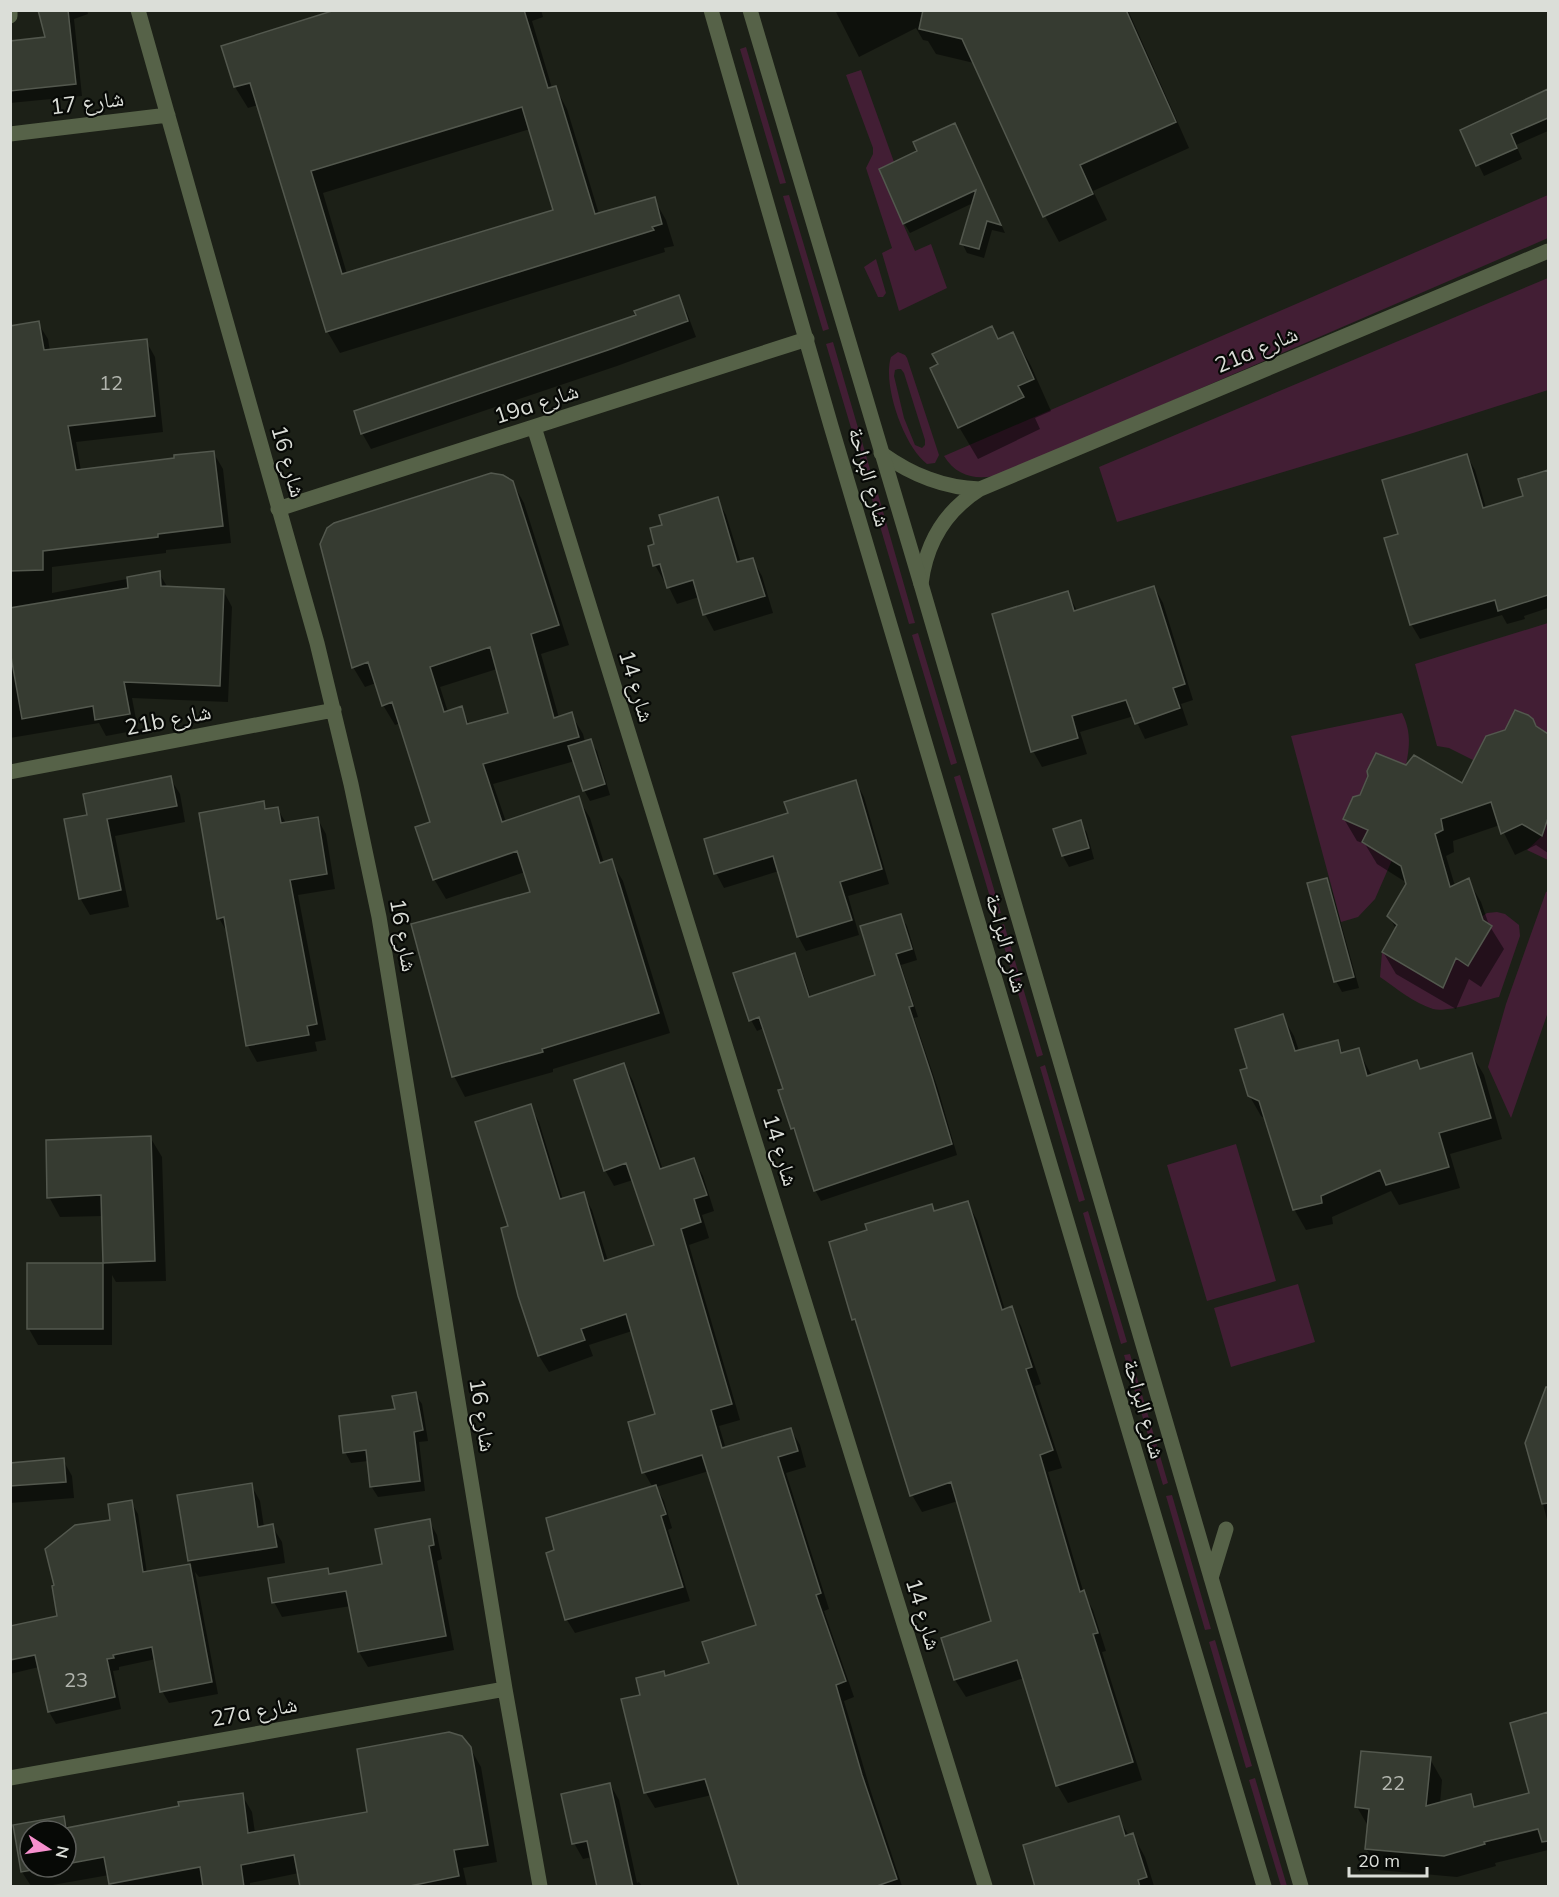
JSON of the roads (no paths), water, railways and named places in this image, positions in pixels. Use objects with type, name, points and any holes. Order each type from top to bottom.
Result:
[{"type":"street","name":"شارع 16","points":[[138,10],[334,710],[379,916],[505,1689],[540,1887]]},
{"type":"street","name":"شارع البراحة","points":[[711,10],[1264,1887]]},
{"type":"street","name":"شارع البراحة","points":[[750,10],[921,584],[1301,1887]]},
{"type":"street","points":[[10,11],[10,16]]},
{"type":"street","name":"شارع 17","points":[[10,134],[168,115]]},
{"type":"street","name":"21a شارع","points":[[921,584],[927,553],[941,524],[960,503],[980,489],[1548,251]]},
{"type":"street","name":"19a شارع","points":[[278,509],[807,339]]},
{"type":"street","name":"شارع 14","points":[[534,427],[985,1887]]},
{"type":"street","name":"21a شارع","points":[[882,453],[906,469],[933,482],[959,488],[980,489]]},
{"type":"street","name":"21b شارع","points":[[10,771],[334,710]]},
{"type":"street","points":[[1211,1578],[1226,1529]]},
{"type":"street","name":"27a شارع","points":[[10,1778],[505,1689]]}]
